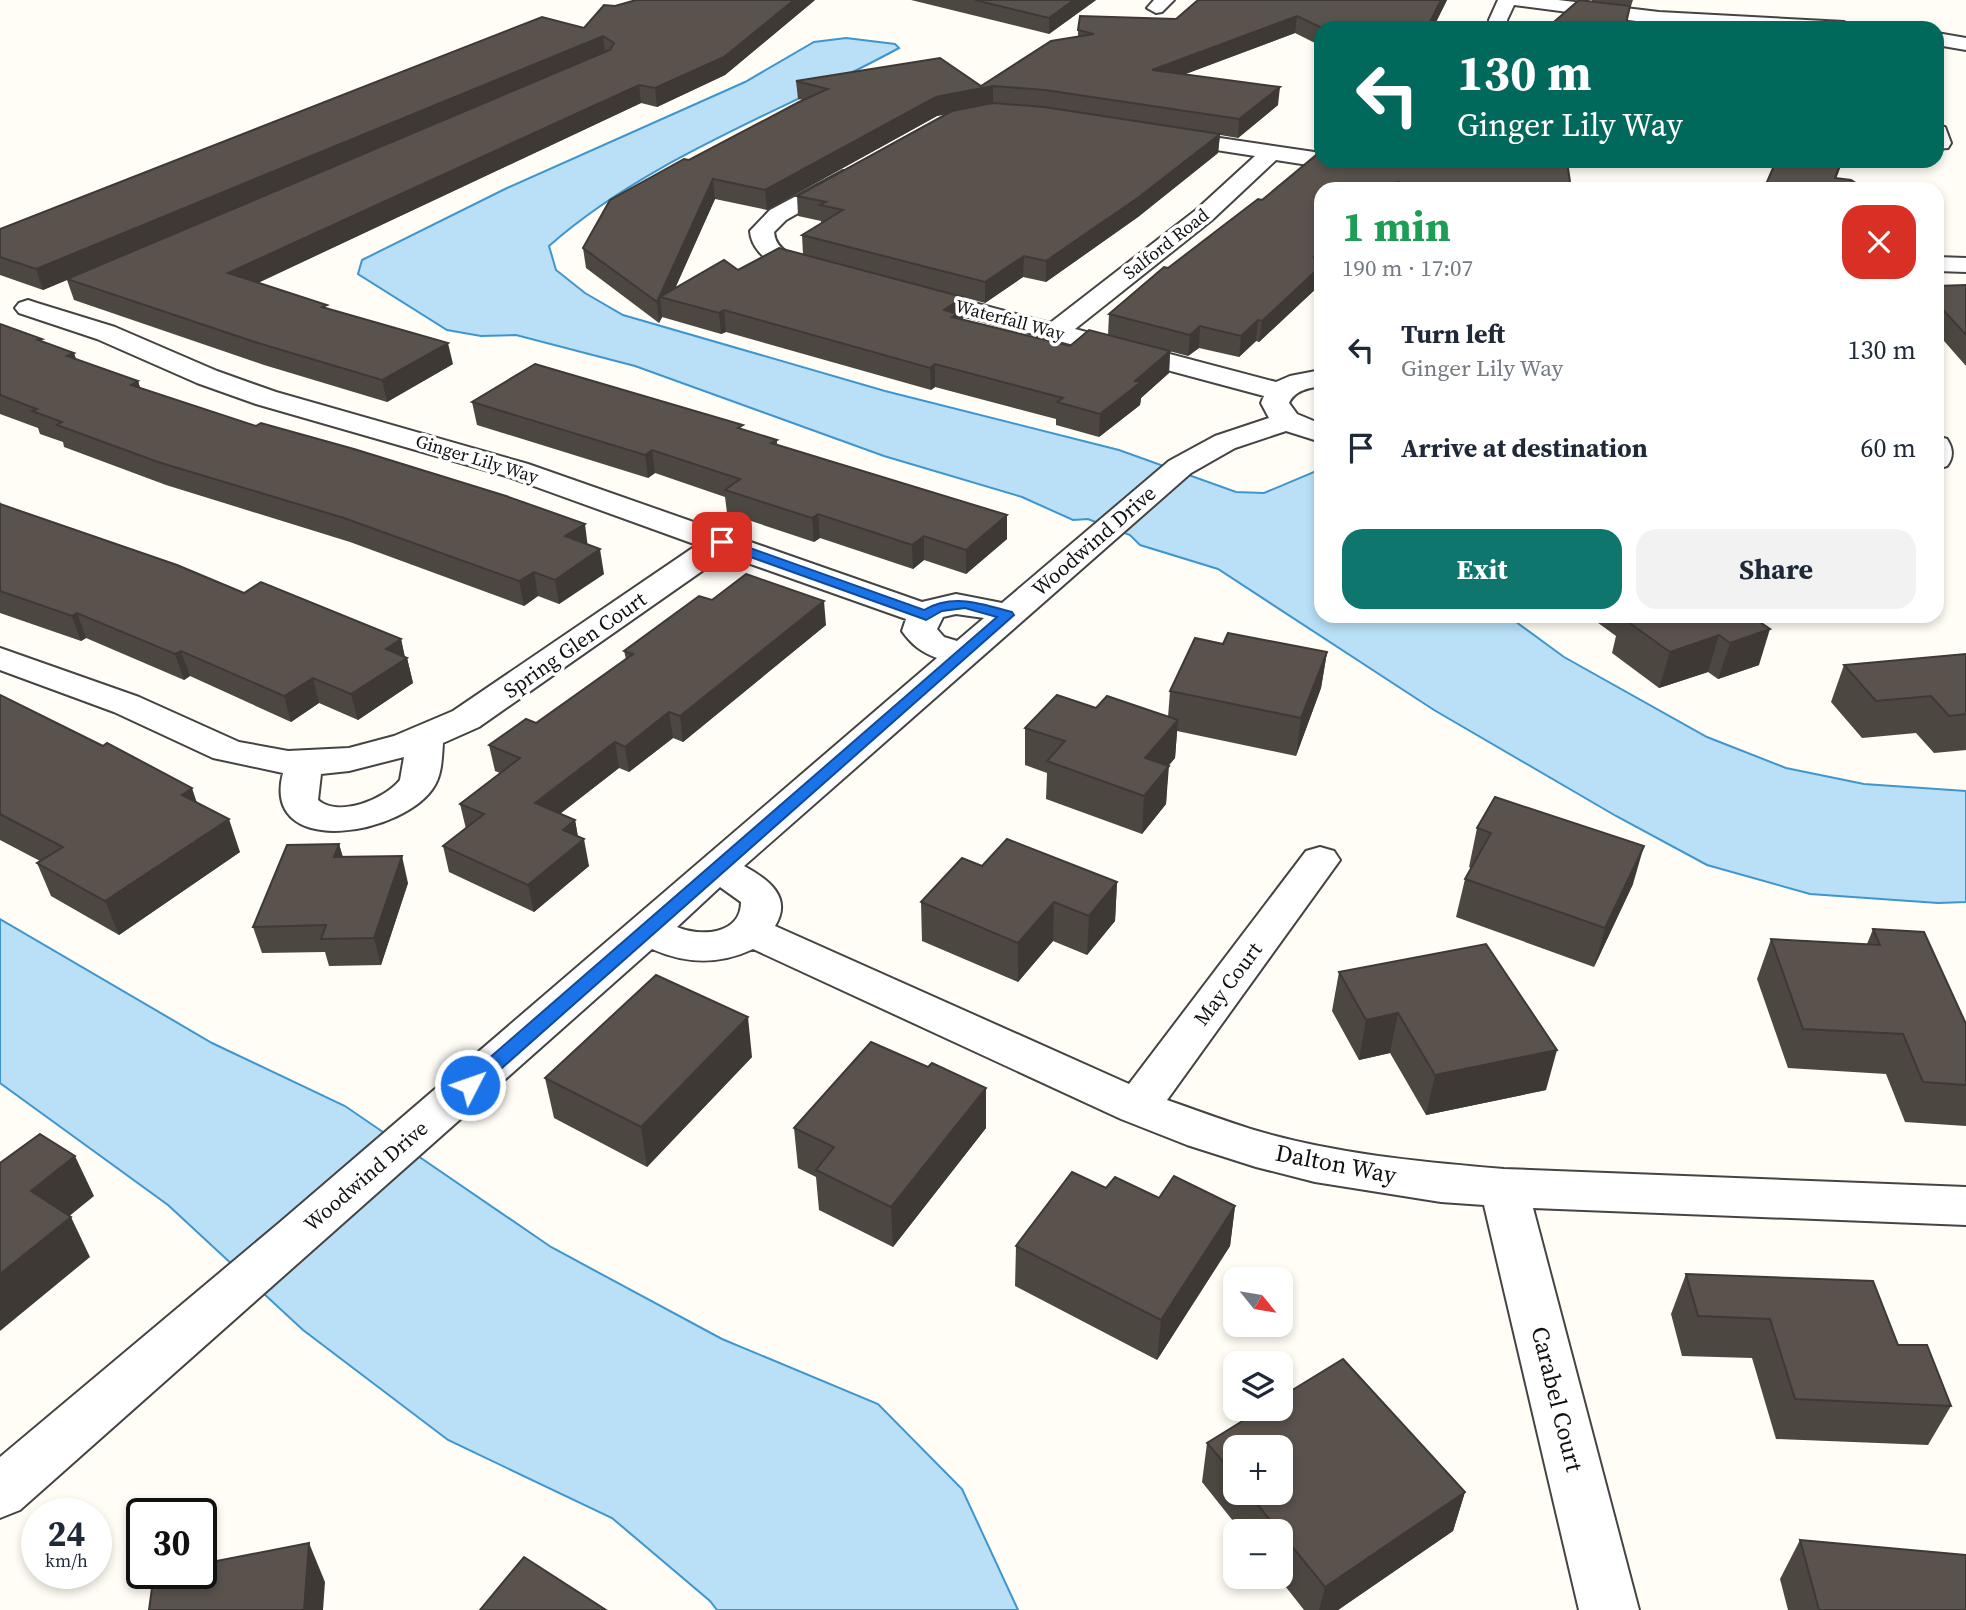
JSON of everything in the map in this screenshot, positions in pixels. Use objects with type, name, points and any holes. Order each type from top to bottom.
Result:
[{"type":"street","points":[[1499,21],[1507,0]]},
{"type":"street","points":[[1514,0],[1609,13],[1677,9],[1782,21]]},
{"type":"street","points":[[1944,40],[1966,44]]},
{"type":"street","points":[[1138,131],[1314,159]]},
{"type":"street","name":"Salford Road","points":[[1055,331],[1204,215],[1272,152]]},
{"type":"street","points":[[835,274],[796,264],[770,252],[761,239],[762,231],[778,215],[861,168]]},
{"type":"street","points":[[1944,264],[1966,265]]},
{"type":"street","name":"Waterfall Way","points":[[887,288],[1281,392]]},
{"type":"street","name":"Ginger Lily Way","points":[[30,307],[106,333],[207,377],[266,398],[517,470],[926,615]]},
{"type":"street","points":[[1314,380],[1292,384],[1281,392],[1275,403],[1276,408],[1288,421],[1314,430]]},
{"type":"street","name":"Woodwind Drive","points":[[0,1492],[232,1294],[646,929],[1180,467],[1225,442],[1288,421]]},
{"type":"street","name":"Spring Glen Court","points":[[0,658],[123,704],[225,749],[276,762],[304,764],[363,758],[425,740],[502,696],[722,542]]},
{"type":"street","points":[[961,656],[924,638],[919,631],[926,615],[939,608],[965,603],[1007,615]]},
{"type":"street","points":[[304,764],[298,796],[305,811],[319,816],[357,818],[398,803],[411,792],[418,782],[425,740]]},
{"type":"street","name":"May Court","points":[[1137,1107],[1320,860]]},
{"type":"street","points":[[646,929],[690,947],[706,948],[738,939],[750,931],[762,914],[761,897],[744,883],[716,868]]},
{"type":"street","name":"Dalton Way","points":[[750,931],[1137,1107],[1256,1149],[1315,1163],[1441,1183],[1504,1188],[1966,1206]]},
{"type":"street","name":"Carabel Court","points":[[1504,1188],[1609,1610]]},
{"type":"water","points":[[846,38],[895,44],[899,48],[718,138],[629,187],[587,215],[549,246],[556,270],[585,293],[623,315],[885,391],[1119,450],[1236,492],[1264,493],[1314,472],[1314,623],[1518,623],[1564,657],[1707,737],[1786,768],[1864,784],[1966,791],[1966,902],[1938,903],[1810,894],[1707,865],[1616,816],[1434,710],[1218,569],[1140,545],[1130,535],[1088,519],[1073,520],[1022,497],[884,456],[635,366],[516,335],[481,336],[447,330],[358,274],[362,260],[507,188],[745,82],[814,42]]},
{"type":"water","points":[[0,919],[212,1043],[345,1106],[551,1247],[722,1339],[878,1404],[962,1489],[1018,1610],[717,1610],[710,1601],[612,1518],[448,1440],[303,1330],[168,1205],[0,1083]]},
{"type":"building","points":[[636,0],[794,0],[724,57],[655,88],[639,85],[228,273],[327,305],[322,307],[448,343],[382,380],[258,343],[67,279],[610,50],[614,43],[603,36],[36,269],[0,257],[0,229],[542,17],[584,28],[604,5],[615,6]]},
{"type":"building","points":[[975,0],[1074,0],[1049,18]]},
{"type":"building","points":[[1198,0],[1441,0],[1430,21],[1314,21],[1314,24],[1297,16],[1152,70],[1280,87],[1239,119],[1045,90],[993,86],[936,97],[765,190],[713,179],[657,302],[583,248],[610,200],[684,159],[689,160],[828,89],[796,81],[940,58],[981,86],[1051,41],[1094,34],[1078,30],[1080,16],[1176,19]]},
{"type":"building","points":[[1579,0],[1630,6],[1627,21],[1555,21]]},
{"type":"building","points":[[993,103],[1044,107],[1220,134],[1139,197],[1046,261],[1024,256],[985,282],[802,235],[843,210],[820,205],[826,202],[797,196],[952,111]]},
{"type":"building","points":[[1314,157],[1314,168],[1568,168],[1570,182],[1314,182],[1314,273],[1262,321],[1258,320],[1241,336],[1200,326],[1190,335],[1109,314],[1164,267],[1168,268],[1258,199],[1262,200]]},
{"type":"building","points":[[1773,168],[1839,168],[1835,178],[1854,182],[1767,182]]},
{"type":"building","points":[[779,248],[963,297],[944,310],[957,314],[952,317],[1070,346],[1089,330],[1170,351],[1135,381],[1141,382],[1100,414],[1057,402],[1063,398],[935,364],[930,368],[724,310],[719,313],[660,297],[724,260],[738,270]]},
{"type":"building","points":[[1966,285],[1966,335],[1944,311],[1944,286]]},
{"type":"building","points":[[0,324],[74,353],[67,356],[138,381],[131,385],[256,426],[261,423],[354,449],[506,496],[585,524],[565,536],[600,549],[555,580],[534,572],[519,581],[344,518],[158,462],[57,425],[62,422],[0,395]]},
{"type":"building","points":[[535,364],[743,425],[738,428],[777,440],[771,443],[1007,515],[966,550],[924,536],[912,545],[818,514],[812,518],[725,490],[740,479],[652,450],[645,455],[472,402]]},
{"type":"building","points":[[0,504],[177,565],[244,593],[261,582],[401,639],[386,649],[407,658],[351,694],[313,678],[284,696],[181,651],[175,654],[77,613],[72,616],[0,591]]},
{"type":"building","points":[[746,574],[824,601],[680,716],[669,712],[625,747],[615,742],[535,803],[575,820],[563,830],[584,839],[528,885],[443,846],[484,814],[460,804],[520,758],[489,745],[526,719],[536,723],[633,654],[624,651],[699,596],[712,600]]},
{"type":"building","points":[[1629,623],[1761,623],[1770,629],[1730,643],[1719,635],[1670,652]]},
{"type":"building","points":[[1228,633],[1327,652],[1301,718],[1170,691],[1195,638],[1223,644]]},
{"type":"building","points":[[1966,654],[1966,714],[1949,716],[1931,696],[1876,701],[1844,665]]},
{"type":"building","points":[[0,695],[103,746],[107,743],[192,788],[182,795],[229,819],[105,901],[37,863],[63,847],[0,814]]},
{"type":"building","points":[[1057,695],[1096,708],[1107,696],[1178,720],[1145,758],[1169,766],[1144,796],[1047,761],[1065,741],[1025,728]]},
{"type":"building","points":[[1495,797],[1644,846],[1605,928],[1465,879],[1491,833],[1477,828]]},
{"type":"building","points":[[1007,839],[1117,882],[1089,916],[1054,902],[1018,943],[921,902],[962,858],[982,866]]},
{"type":"building","points":[[339,844],[334,857],[402,856],[374,938],[321,939],[326,925],[253,927],[287,845]]},
{"type":"building","points":[[1873,929],[1924,932],[1966,1024],[1966,1085],[1923,1082],[1903,1034],[1803,1029],[1771,939],[1880,945]]},
{"type":"building","points":[[1486,944],[1557,1050],[1435,1075],[1398,1013],[1366,1020],[1339,972]]},
{"type":"building","points":[[656,975],[748,1017],[641,1127],[545,1078]]},
{"type":"building","points":[[871,1042],[928,1067],[932,1063],[986,1088],[891,1207],[816,1170],[834,1147],[794,1128]]},
{"type":"building","points":[[40,1134],[75,1156],[31,1191],[71,1217],[0,1274],[0,1163]]},
{"type":"building","points":[[1072,1172],[1106,1188],[1115,1177],[1159,1198],[1174,1176],[1235,1206],[1161,1320],[1016,1246]]},
{"type":"building","points":[[1686,1274],[1873,1281],[1898,1345],[1927,1345],[1951,1406],[1795,1399],[1770,1319],[1698,1316]]},
{"type":"building","points":[[1343,1359],[1465,1492],[1325,1587],[1293,1548],[1293,1519],[1269,1519],[1258,1505],[1293,1505],[1293,1435],[1223,1435],[1223,1462],[1207,1443],[1243,1421],[1293,1421],[1293,1390]]},
{"type":"building","points":[[1800,1540],[1966,1555],[1966,1610],[1819,1610]]},
{"type":"building","points":[[309,1543],[304,1610],[149,1610],[152,1589],[217,1589],[217,1561]]},
{"type":"building","points":[[524,1557],[606,1610],[480,1610]]},
{"type":"route","points":[[470,1085],[1007,615],[965,603],[939,608],[926,615],[722,542]]}]
